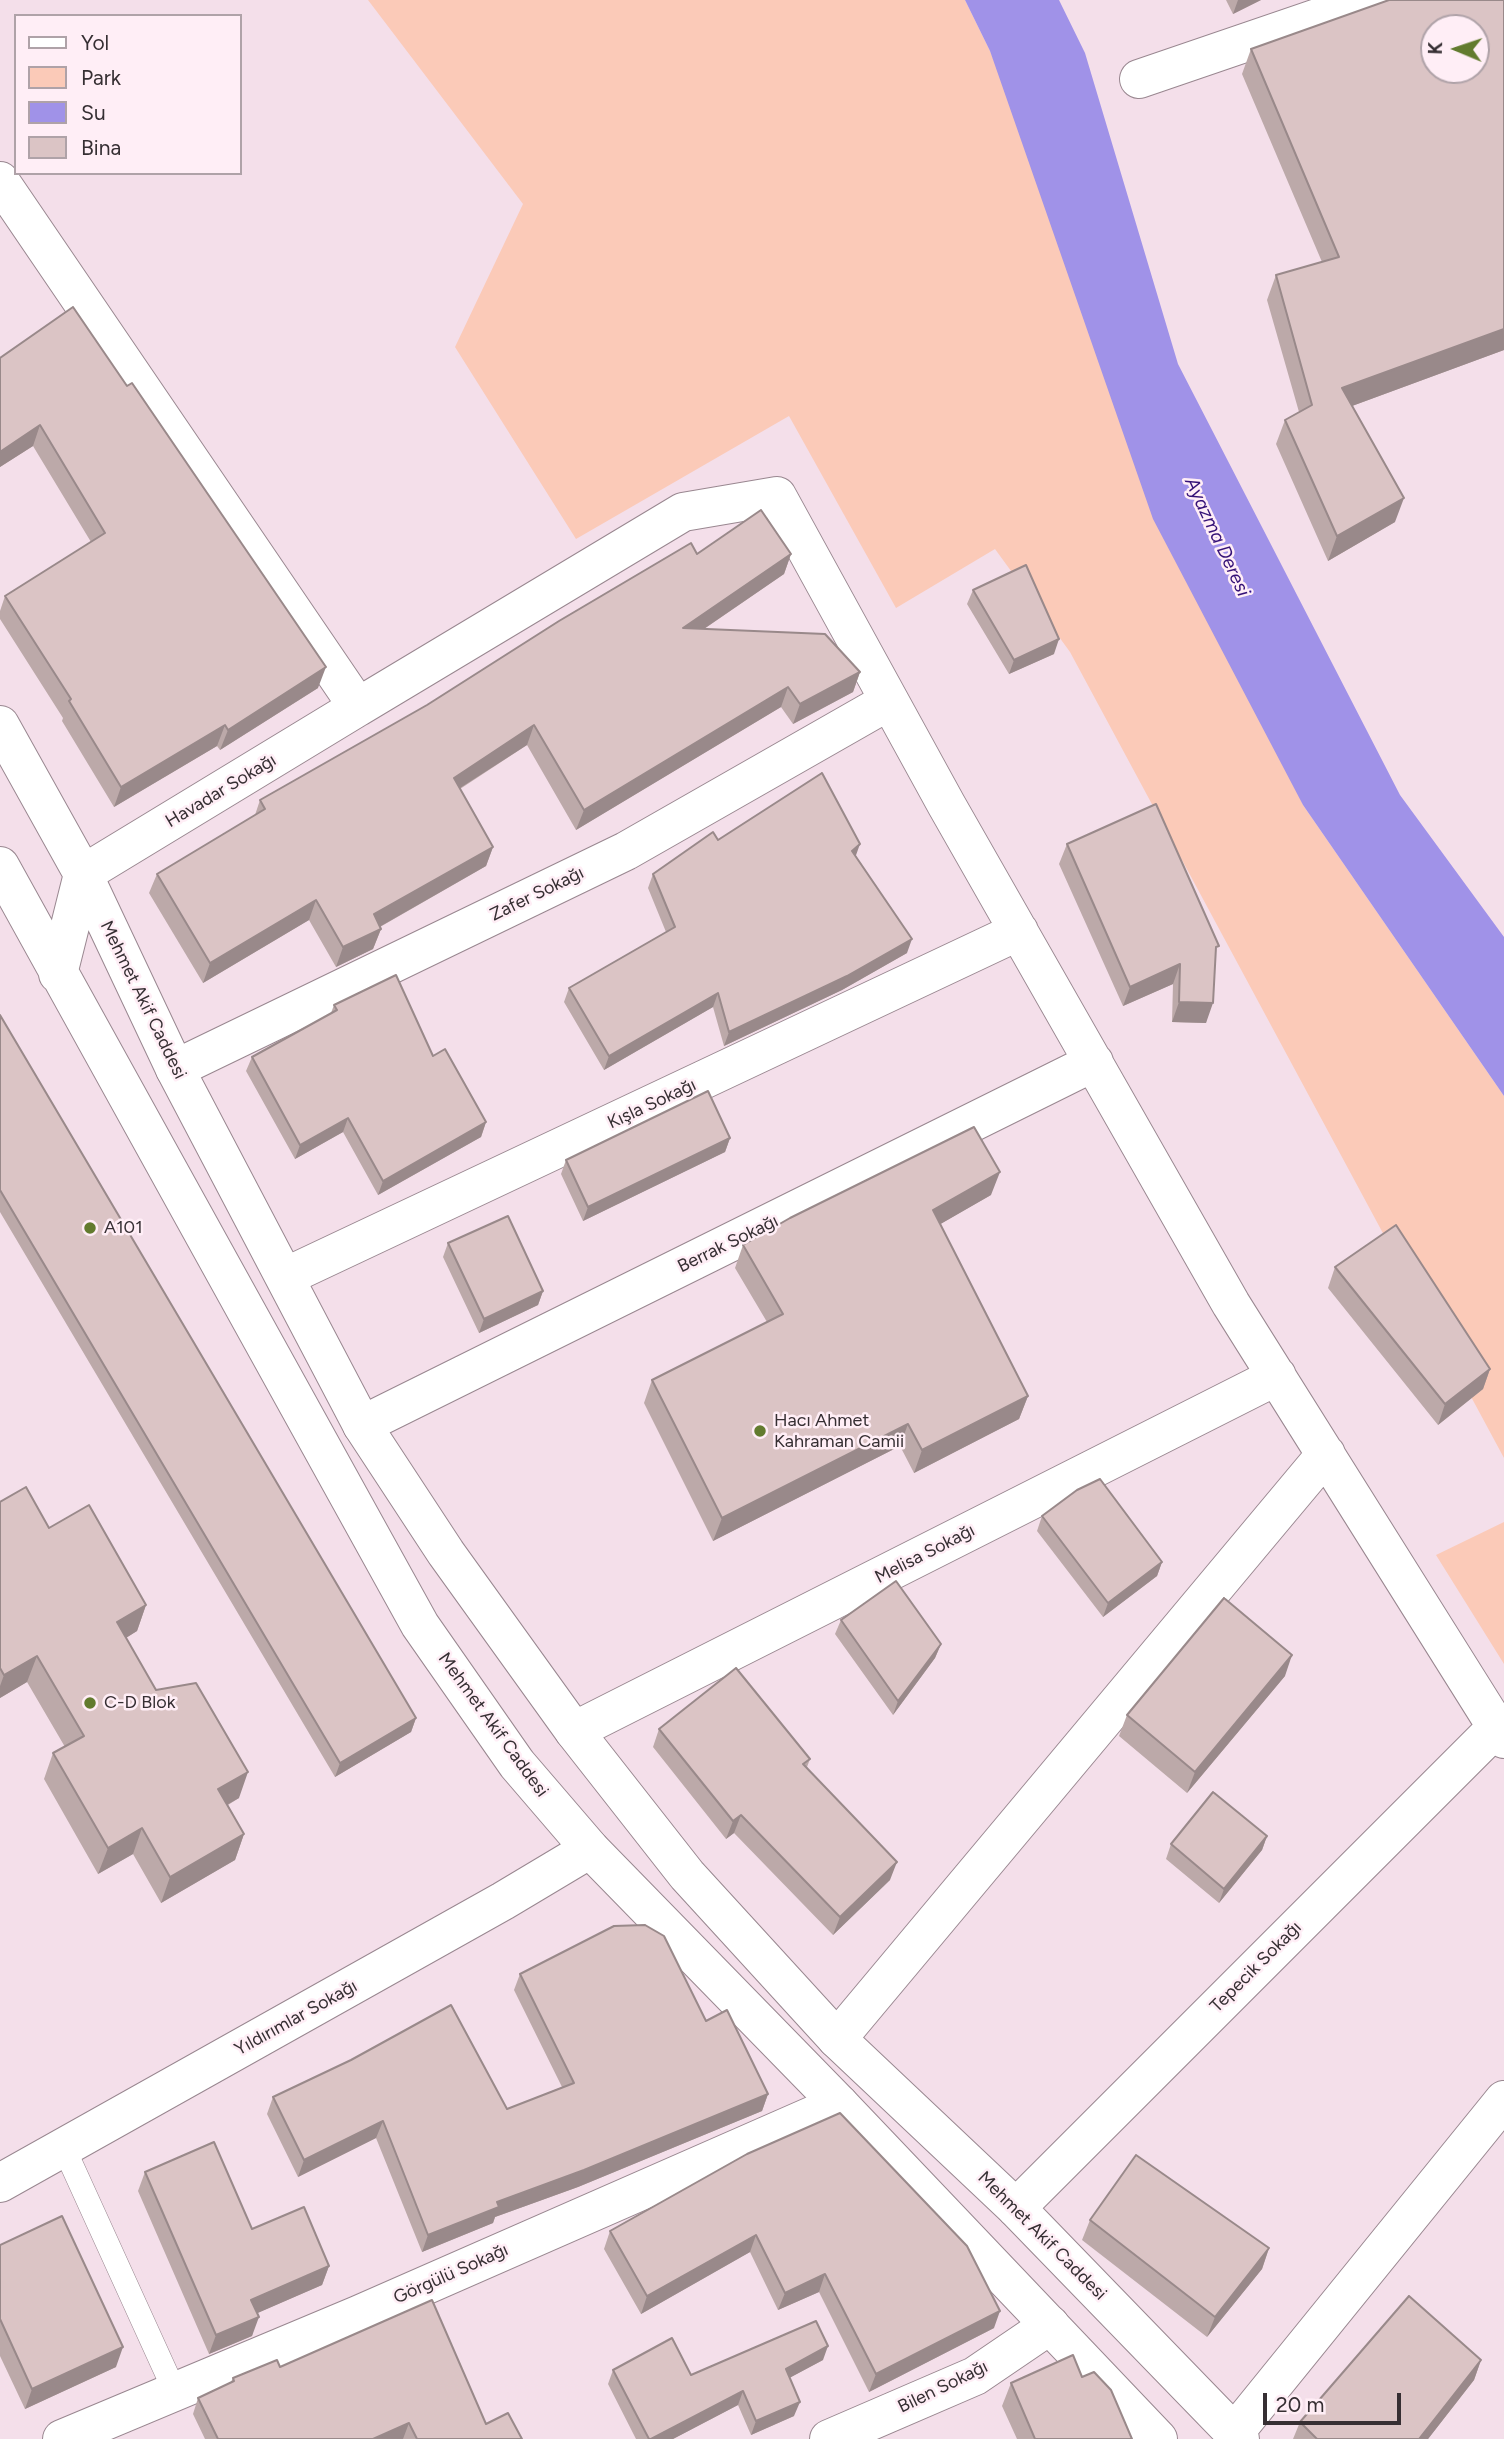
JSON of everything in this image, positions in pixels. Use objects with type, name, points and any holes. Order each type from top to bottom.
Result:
[{"type":"street","points":[[1139,79],[1370,0]]},
{"type":"street","points":[[0,181],[358,708]]},
{"type":"street","name":"Havadar Sokağı","points":[[83,874],[683,512],[777,496],[889,701]]},
{"type":"street","points":[[889,701],[1231,1304],[1500,1733]]},
{"type":"street","name":"Zafer Sokağı","points":[[175,1069],[626,850],[889,701]]},
{"type":"street","name":"Mehmet Akif Caddesi","points":[[0,725],[83,874],[175,1069],[362,1425],[446,1553],[574,1731],[687,1875],[837,2039],[1016,2208],[1237,2436]]},
{"type":"street","name":"Mehmet Akif Caddesi","points":[[0,866],[420,1625],[517,1764],[590,1849],[839,2104],[1158,2439]]},
{"type":"street","points":[[58,974],[83,874]]},
{"type":"street","name":"Kışla Sokağı","points":[[285,1277],[1019,931]]},
{"type":"street","name":"Berrak Sokağı","points":[[362,1425],[1094,1062]]},
{"type":"street","points":[[252,1320],[285,1277]]},
{"type":"street","name":"Melisa Sokağı","points":[[574,1731],[1277,1376]]},
{"type":"street","points":[[839,2104],[837,2039],[1326,1454]]},
{"type":"street","name":"Tepecik Sokağı","points":[[1016,2208],[1500,1733]]},
{"type":"street","name":"Yıldırımlar Sokağı","points":[[0,2183],[479,1915],[590,1849]]},
{"type":"street","points":[[1237,2436],[1504,2100]]},
{"type":"street","name":"Görgülü Sokağı","points":[[62,2439],[358,2315],[839,2104]]},
{"type":"street","name":"Bilen Sokağı","points":[[829,2439],[975,2376],[1050,2325]]},
{"type":"lane","points":[[64,2148],[175,2392]]},
{"type":"green space","points":[[368,0],[965,0],[990,51],[1303,805],[1504,1096],[1504,1458],[1070,652],[995,549],[896,608],[789,416],[576,539],[455,347],[523,204]]},
{"type":"green space","points":[[1504,1522],[1504,1664],[1436,1555]]},
{"type":"water","name":"Ayazma Deresi","points":[[965,0],[1059,0],[1085,53],[1178,364],[1400,795],[1504,937],[1504,1096],[1303,805],[1153,519],[990,51]]},
{"type":"building","points":[[1389,0],[1504,0],[1504,329],[1342,388],[1404,498],[1337,536],[1285,420],[1312,405],[1276,275],[1339,257],[1251,49]]},
{"type":"building","points":[[73,307],[127,386],[132,383],[326,667],[228,730],[225,725],[121,787],[69,701],[71,699],[5,596],[105,533],[40,425],[0,452],[0,358]]},
{"type":"building","points":[[761,510],[791,554],[683,628],[825,634],[860,672],[800,704],[788,687],[584,810],[534,725],[454,778],[493,847],[374,914],[381,929],[343,947],[316,900],[210,963],[157,874],[265,809],[260,800],[427,705],[559,621],[691,543],[697,554]]},
{"type":"building","points":[[1026,565],[1059,639],[1014,660],[973,590]]},
{"type":"building","points":[[822,773],[860,844],[852,851],[912,939],[847,976],[729,1032],[718,993],[609,1056],[569,988],[675,927],[653,874],[713,832],[718,840]]},
{"type":"building","points":[[1156,804],[1219,946],[1216,947],[1213,1003],[1179,1002],[1180,964],[1130,987],[1067,844]]},
{"type":"building","points":[[396,975],[433,1056],[445,1049],[486,1122],[383,1181],[348,1118],[300,1145],[252,1057],[337,1010],[334,1005]]},
{"type":"building","points":[[0,1015],[416,1718],[340,1763],[0,1190]]},
{"type":"building","points":[[708,1091],[730,1138],[588,1207],[566,1160]]},
{"type":"building","points":[[974,1127],[1000,1172],[933,1210],[1028,1396],[922,1450],[908,1424],[722,1518],[652,1380],[783,1314],[743,1245],[790,1218]]},
{"type":"building","points":[[508,1216],[543,1291],[484,1319],[448,1243]]},
{"type":"building","points":[[1396,1225],[1490,1369],[1445,1404],[1335,1267]]},
{"type":"building","points":[[1100,1479],[1162,1562],[1108,1603],[1042,1516],[1077,1490]]},
{"type":"building","name":"C-D Blok","points":[[26,1487],[49,1528],[89,1505],[146,1605],[117,1622],[156,1690],[196,1683],[248,1772],[218,1789],[244,1834],[170,1877],[142,1828],[108,1848],[53,1753],[84,1736],[37,1656],[4,1675],[0,1668],[0,1502]]},
{"type":"building","points":[[896,1581],[941,1644],[898,1701],[841,1620]]},
{"type":"building","points":[[1224,1598],[1292,1655],[1195,1772],[1127,1715]]},
{"type":"building","points":[[736,1668],[810,1759],[803,1764],[897,1862],[840,1917],[741,1815],[733,1821],[659,1729]]},
{"type":"building","points":[[1213,1792],[1267,1836],[1224,1889],[1171,1844]]},
{"type":"building","points":[[645,1925],[664,1936],[706,2021],[727,2010],[768,2094],[584,2170],[497,2202],[499,2207],[428,2235],[383,2121],[304,2160],[273,2097],[351,2060],[451,2005],[507,2109],[574,2083],[520,1974],[614,1926]]},
{"type":"building","points":[[840,2113],[967,2246],[1000,2311],[876,2374],[825,2274],[785,2293],[756,2235],[647,2296],[610,2231],[747,2154]]},
{"type":"building","points":[[214,2142],[252,2229],[304,2207],[329,2266],[251,2300],[259,2317],[216,2335],[145,2172]]},
{"type":"building","points":[[1136,2155],[1269,2248],[1215,2317],[1090,2220]]},
{"type":"building","points":[[62,2216],[123,2347],[32,2389],[0,2319],[0,2245]]},
{"type":"building","points":[[1409,2296],[1481,2360],[1419,2439],[1317,2439],[1300,2422]]},
{"type":"building","points":[[432,2300],[486,2424],[508,2413],[522,2439],[417,2439],[409,2423],[373,2439],[218,2439],[198,2398],[234,2381],[233,2378],[277,2360],[280,2367]]},
{"type":"building","points":[[816,2321],[828,2346],[786,2369],[800,2402],[756,2421],[743,2391],[649,2439],[613,2370],[672,2338],[691,2375]]},
{"type":"building","points":[[1073,2355],[1082,2377],[1094,2372],[1111,2390],[1132,2439],[1035,2439],[1011,2383]]},
{"type":"place","name":"A101","points":[[90,1228]]},
{"type":"place","name":"Hacı Ahmet Kahraman Camii","points":[[760,1431]]},
{"type":"place","name":"C-D Blok","points":[[90,1703]]}]
